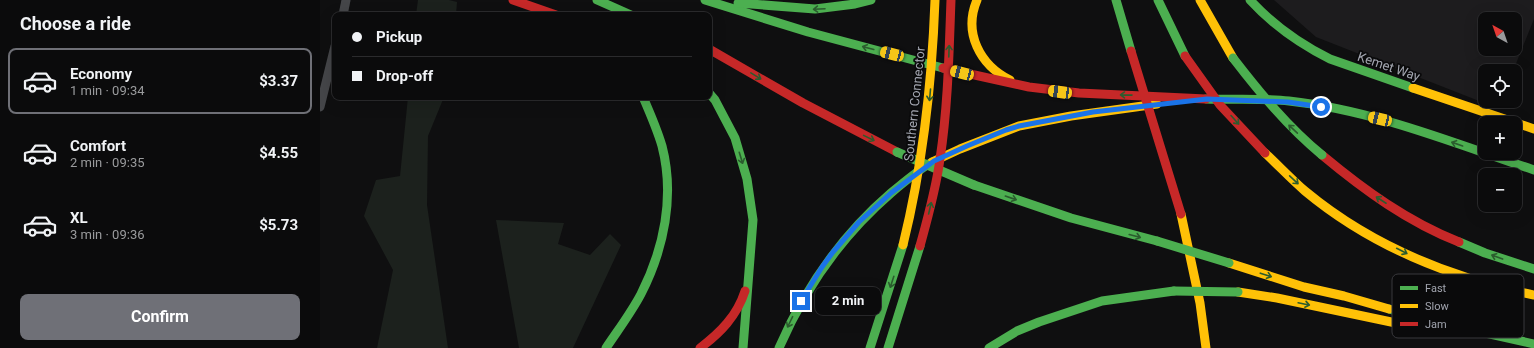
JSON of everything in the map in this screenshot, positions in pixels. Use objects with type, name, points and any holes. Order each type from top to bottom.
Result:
[{"type":"main road","points":[[513,0],[547,12]]},
{"type":"main road","points":[[596,0],[615,12]]},
{"type":"main road","points":[[596,0],[624,12]]},
{"type":"main road","points":[[705,0],[815,9],[855,4],[871,0]]},
{"type":"main road","points":[[705,0],[816,34],[962,73],[1029,87],[1078,94],[1164,96],[1288,102],[1342,110],[1393,122],[1534,170]]},
{"type":"main road","name":"Southern Connector","points":[[870,348],[903,245],[917,190],[924,149],[934,56],[935,0]]},
{"type":"main road","points":[[888,348],[920,246],[935,185],[942,147],[949,77],[951,0]]},
{"type":"main road","points":[[977,0],[974,5],[973,25],[979,53],[999,75],[1029,87]]},
{"type":"main road","points":[[1116,0],[1181,214],[1200,303],[1206,348]]},
{"type":"main road","points":[[1158,0],[1185,56],[1220,105],[1265,153],[1304,190],[1351,224],[1385,243],[1455,274]]},
{"type":"main road","points":[[1200,0],[1233,58],[1256,89],[1288,125],[1357,184],[1400,213],[1443,236],[1485,253],[1534,269]]},
{"type":"main road","name":"Kemet Way","points":[[1250,0],[1273,24],[1289,36],[1311,50],[1330,59],[1534,129]]},
{"type":"main road","points":[[712,50],[838,123],[932,168],[974,185],[1071,218],[1229,263],[1304,287],[1344,296],[1392,310]]},
{"type":"main road","points":[[712,96],[735,138],[747,179],[753,220],[751,265],[743,348]]},
{"type":"main road","points":[[779,348],[790,322],[809,286],[837,247],[859,222],[891,193],[934,161],[967,146],[1019,126],[1093,112],[1207,99]]},
{"type":"main road","points":[[606,348],[640,294],[654,264],[664,234],[668,202],[667,172],[661,141],[651,111],[645,100]]},
{"type":"main road","points":[[700,348],[723,328],[738,306],[744,293],[751,265]]},
{"type":"main road","points":[[989,348],[1017,331],[1102,301],[1174,291],[1238,292],[1276,298],[1392,322]]},
{"type":"main road","points":[[1524,293],[1534,295]]},
{"type":"main road","points":[[1005,348],[1042,326],[1077,309]]},
{"type":"main road","points":[[1507,338],[1534,344]]},
{"type":"main road","points":[[1479,341],[1530,348]]},
{"type":"street","points":[[344,12],[346,0]]},
{"type":"street","points":[[320,107],[332,58]]},
{"type":"shaded area","points":[[418,0],[449,0],[457,2],[456,12],[416,12]]},
{"type":"shaded area","points":[[1274,0],[1534,0],[1534,19],[1522,49],[1522,12],[1478,12],[1478,56],[1519,56],[1516,64],[1478,64],[1478,101],[1316,37]]},
{"type":"shaded area","points":[[408,100],[443,100],[428,136],[427,205],[448,348],[377,348],[393,270],[364,216],[376,180],[400,176]]},
{"type":"shaded area","points":[[496,220],[564,223],[558,244],[590,255],[610,234],[621,245],[573,348],[519,348]]},
{"type":"traffic: fast","points":[[597,0],[624,12]]},
{"type":"traffic: fast","points":[[705,0],[808,32],[943,68]]},
{"type":"traffic: fast","points":[[738,3],[815,9],[855,4],[871,0]]},
{"type":"traffic: fast","points":[[1116,0],[1131,51]]},
{"type":"traffic: fast","points":[[1158,0],[1185,56]]},
{"type":"traffic: fast","points":[[1250,0],[1278,26],[1330,59],[1413,88]]},
{"type":"traffic: fast","points":[[1233,58],[1275,109],[1322,155]]},
{"type":"traffic: fast","points":[[712,96],[735,138],[747,179],[753,220],[743,348]]},
{"type":"traffic: fast","points":[[1206,99],[1279,100],[1320,105],[1413,129],[1534,170]]},
{"type":"traffic: fast","points":[[606,348],[629,315],[649,277],[656,259],[665,222],[667,203],[666,165],[660,140],[644,100]]},
{"type":"traffic: fast","points":[[897,152],[974,185]]},
{"type":"traffic: fast","points":[[779,348],[800,305],[840,245],[891,193],[932,162]]},
{"type":"traffic: fast","points":[[974,185],[1071,218],[1157,241]]},
{"type":"traffic: fast","points":[[1157,241],[1229,263]]},
{"type":"traffic: fast","points":[[1459,242],[1485,253],[1534,269]]},
{"type":"traffic: fast","points":[[870,348],[903,245]]},
{"type":"traffic: fast","points":[[888,348],[920,246]]},
{"type":"traffic: fast","points":[[989,348],[1017,331],[1102,301],[1174,291]]},
{"type":"traffic: fast","points":[[1174,291],[1238,292]]},
{"type":"traffic: fast","points":[[1507,338],[1534,344]]},
{"type":"traffic: slow","points":[[903,245],[916,184],[929,93],[935,0]]},
{"type":"traffic: slow","points":[[977,0],[973,12],[972,24],[973,36],[977,47],[990,66],[999,74],[1010,80]]},
{"type":"traffic: slow","points":[[1200,0],[1233,58]]},
{"type":"traffic: slow","points":[[1413,88],[1534,129]]},
{"type":"traffic: slow","points":[[932,162],[960,149],[1019,126],[1071,116],[1157,104]]},
{"type":"traffic: slow","points":[[1265,153],[1305,191],[1357,228],[1413,257],[1457,274]]},
{"type":"traffic: slow","points":[[1181,214],[1200,303],[1206,348]]},
{"type":"traffic: slow","points":[[1229,263],[1304,287],[1344,296],[1389,309]]},
{"type":"traffic: slow","points":[[1238,292],[1277,298],[1392,322]]},
{"type":"traffic: slow","points":[[1524,293],[1534,295]]},
{"type":"traffic: jam","points":[[513,0],[547,12]]},
{"type":"traffic: jam","points":[[920,246],[934,192],[943,139],[948,80],[951,0]]},
{"type":"traffic: jam","points":[[712,51],[803,103],[897,152]]},
{"type":"traffic: jam","points":[[1131,51],[1181,214]]},
{"type":"traffic: jam","points":[[1185,56],[1220,105],[1265,153]]},
{"type":"traffic: jam","points":[[943,68],[1029,87],[1079,93],[1206,99]]},
{"type":"traffic: jam","points":[[1322,155],[1370,193],[1404,215],[1459,242]]},
{"type":"traffic: jam","points":[[700,348],[721,330],[733,316],[745,291]]},
{"type":"route","points":[[801,301],[822,267],[846,236],[859,222],[906,180],[934,161],[1006,130],[1019,126],[1093,112],[1207,99],[1288,102],[1321,107]]}]
